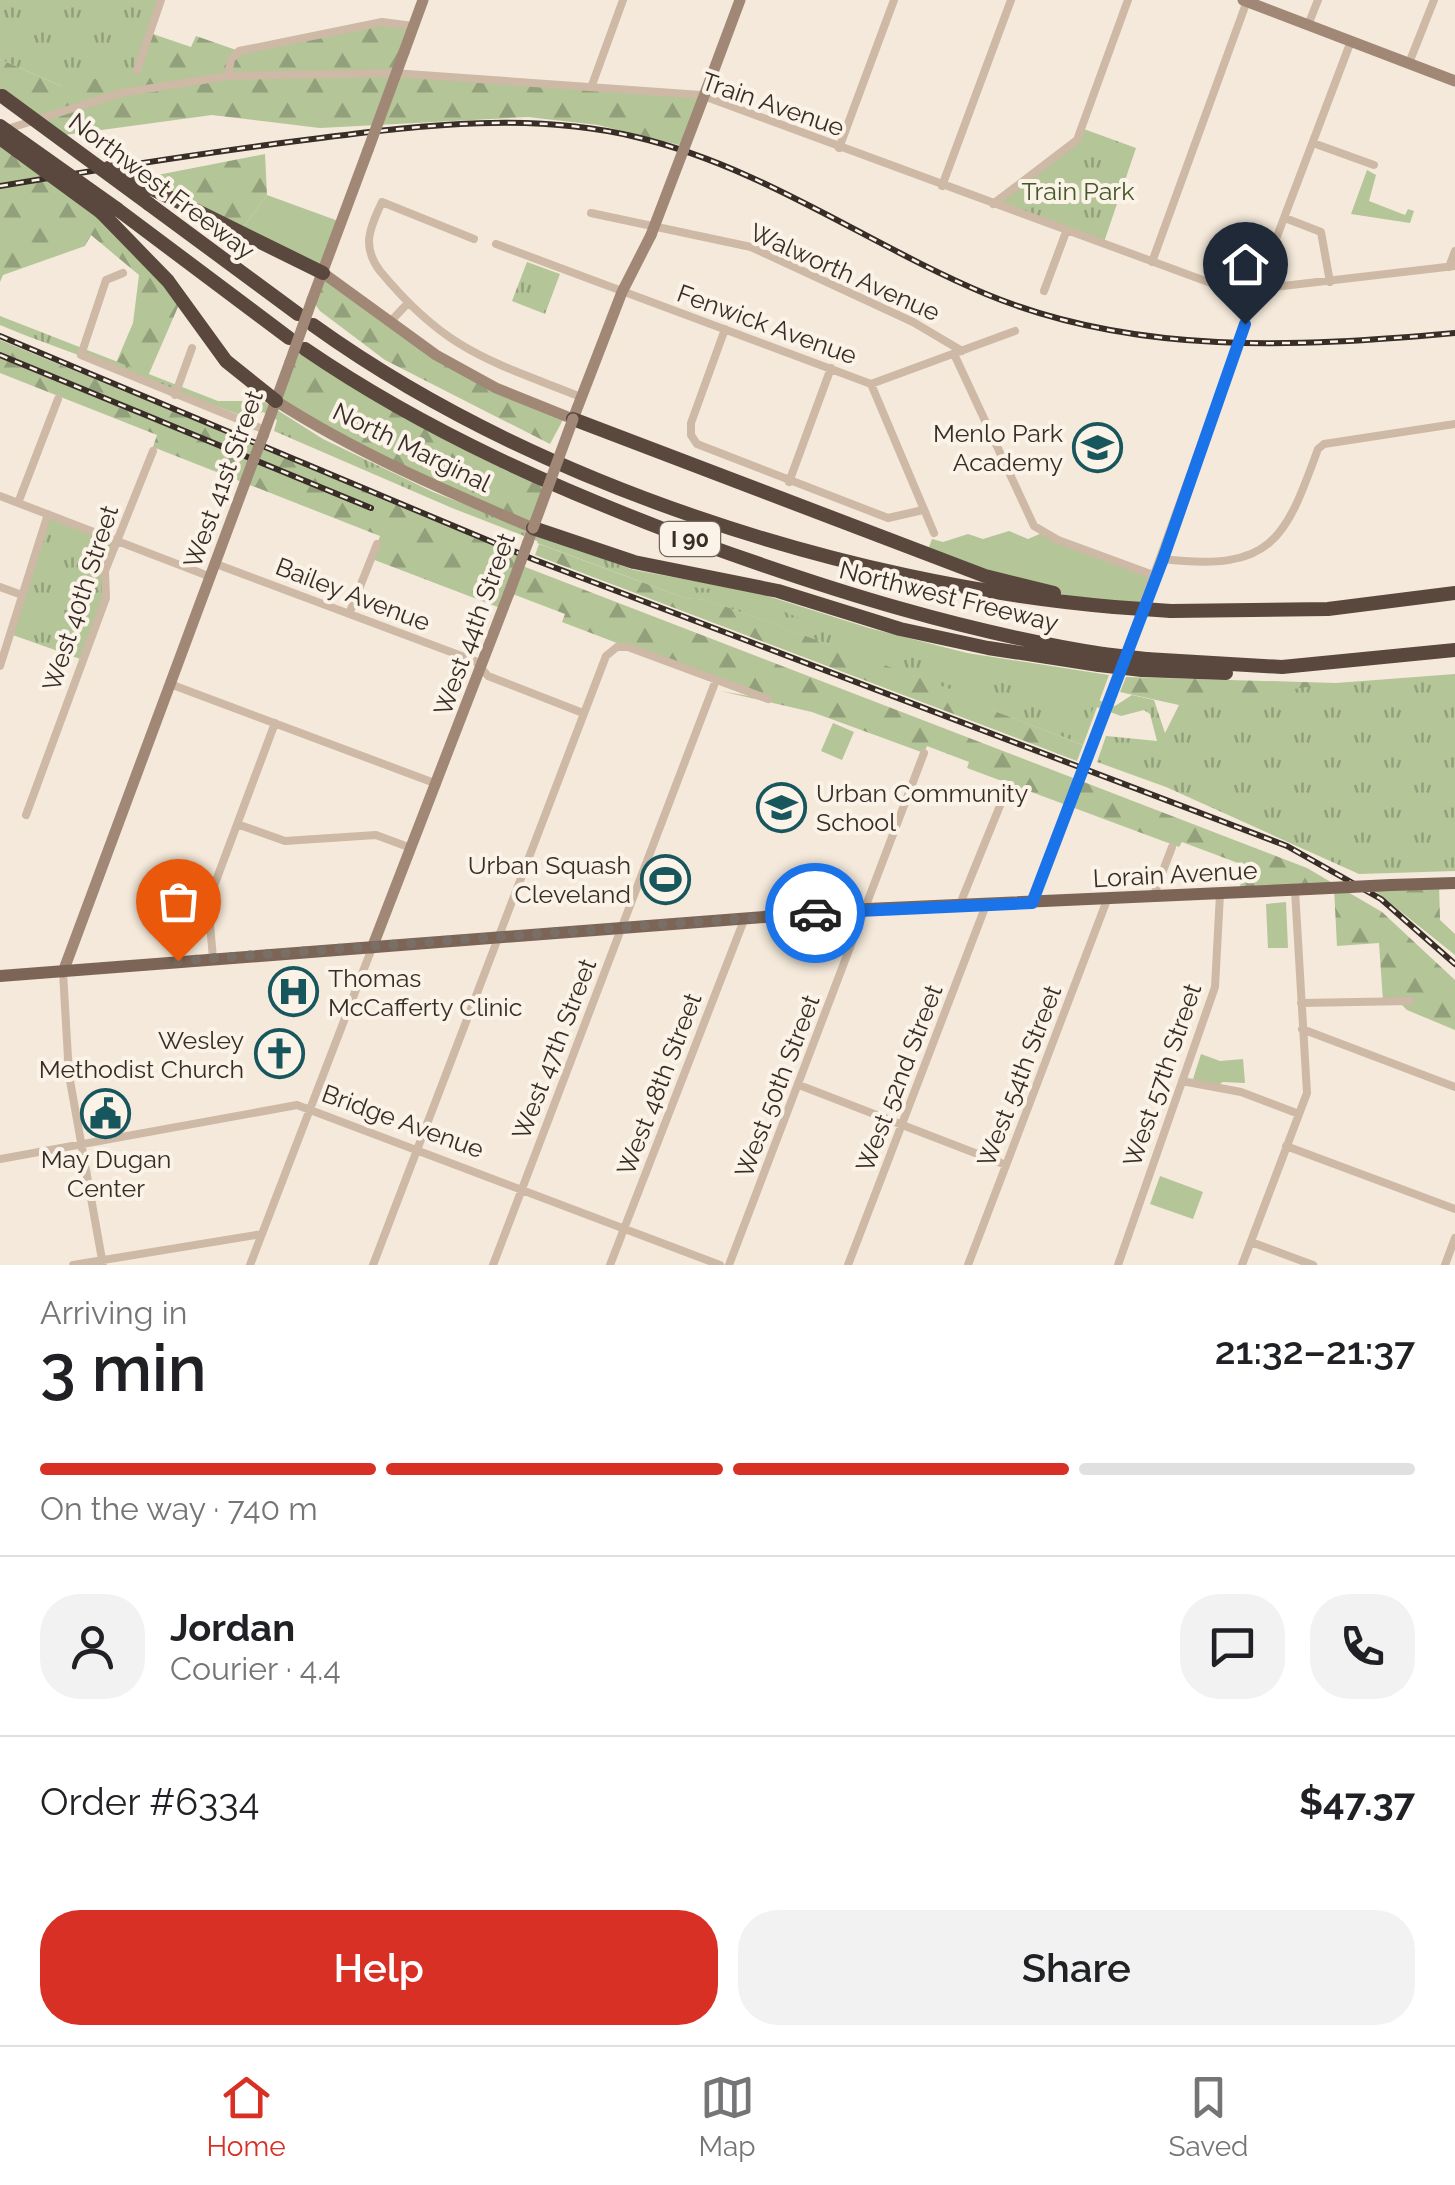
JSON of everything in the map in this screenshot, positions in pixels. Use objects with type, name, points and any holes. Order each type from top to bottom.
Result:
[{"type":"highway","name":"Northwest Freeway","points":[[1,96],[298,314]]},
{"type":"highway","name":"Northwest Freeway","points":[[0,132],[117,209],[289,338]]},
{"type":"highway","points":[[0,132],[101,212],[168,282],[226,361],[276,401]]},
{"type":"highway","points":[[93,163],[323,273]]},
{"type":"highway","name":"Northwest Freeway","points":[[313,325],[398,381],[501,436],[671,506],[826,554],[946,584],[1111,607],[1171,610],[1328,609],[1455,593]]},
{"type":"highway","name":"Northwest Freeway","points":[[305,349],[459,442],[636,519],[875,604],[1101,660],[1144,664],[1282,667],[1455,650]]},
{"type":"highway","points":[[573,420],[985,576],[1111,607]]},
{"type":"highway","points":[[530,535],[778,591],[900,629],[988,648],[1101,660]]},
{"type":"main road","name":"Lorain Avenue","points":[[0,976],[866,909],[1455,883]]},
{"type":"street","points":[[137,70],[161,0]]},
{"type":"street","name":"West 41st Street","points":[[62,972],[423,0]]},
{"type":"street","name":"West 44th Street","points":[[250,1265],[437,784],[581,397],[622,292],[651,235],[740,0]]},
{"type":"street","points":[[839,148],[894,0]]},
{"type":"street","points":[[942,186],[1012,0]]},
{"type":"street","points":[[993,204],[1076,140],[1128,0]]},
{"type":"street","points":[[1308,25],[1318,0]]},
{"type":"street","points":[[1409,63],[1434,0]]},
{"type":"street","points":[[592,86],[620,1]]},
{"type":"street","points":[[1152,262],[1245,1],[1455,81]]},
{"type":"street","points":[[228,76],[239,51],[378,23],[413,26]]},
{"type":"street","points":[[1032,903],[1163,559],[1206,431],[1350,41]]},
{"type":"street","name":"Train Avenue","points":[[0,132],[121,93],[228,76],[393,73],[701,96],[1218,286],[1256,289],[1452,267]]},
{"type":"street","points":[[1314,143],[1374,165]]},
{"type":"street","points":[[474,239],[382,202],[370,228],[368,249],[380,271],[408,304],[467,352],[581,397]]},
{"type":"street","name":"Walworth Avenue","points":[[591,213],[751,247],[913,322],[958,353],[1034,526],[1058,540],[1156,576]]},
{"type":"street","points":[[1285,218],[1321,232],[1330,282]]},
{"type":"street","points":[[1044,292],[1066,232]]},
{"type":"street","name":"Fenwick Avenue","points":[[496,244],[871,384],[934,534]]},
{"type":"street","points":[[1452,267],[1455,250]]},
{"type":"street","points":[[123,272],[106,280],[80,350],[87,360],[264,433]]},
{"type":"street","points":[[323,273],[436,356],[496,388],[573,420]]},
{"type":"street","points":[[390,322],[408,304]]},
{"type":"street","points":[[725,329],[690,423],[691,436],[697,444],[888,518],[923,510]]},
{"type":"street","points":[[871,384],[1015,331]]},
{"type":"street","points":[[175,395],[192,348]]},
{"type":"street","points":[[789,482],[831,368]]},
{"type":"street","points":[[18,503],[58,399]]},
{"type":"street","name":"North Marginal","points":[[276,401],[384,463],[530,535]]},
{"type":"street","points":[[1163,559],[1216,559],[1270,544],[1287,527],[1318,449],[1324,444],[1455,424]]},
{"type":"street","name":"West 40th Street","points":[[26,815],[106,598],[104,571],[152,451]]},
{"type":"street","name":"Bailey Avenue","points":[[0,496],[116,540],[349,614],[475,661],[488,676],[583,712]]},
{"type":"street","points":[[0,666],[48,514]]},
{"type":"street","points":[[349,614],[378,544]]},
{"type":"street","points":[[0,587],[22,595]]},
{"type":"street","points":[[373,1265],[606,656],[617,647],[768,699]]},
{"type":"street","name":"West 47th Street","points":[[493,1265],[716,680]]},
{"type":"street","points":[[170,684],[437,784]]},
{"type":"street","points":[[213,958],[208,902],[275,723]]},
{"type":"street","name":"West 50th Street","points":[[730,1265],[924,753]]},
{"type":"street","points":[[960,904],[1008,786]]},
{"type":"street","points":[[237,824],[284,842],[376,835],[412,848]]},
{"type":"street","points":[[1153,897],[1172,847]]},
{"type":"street","points":[[1242,1265],[1307,1093],[1301,1003],[1302,890]]},
{"type":"street","name":"West 57th Street","points":[[1118,1265],[1215,987],[1220,894]]},
{"type":"street","name":"West 54th Street","points":[[968,1265],[1107,900]]},
{"type":"street","name":"West 52nd Street","points":[[848,1265],[986,905]]},
{"type":"street","name":"West 48th Street","points":[[610,1265],[745,918]]},
{"type":"street","points":[[62,972],[66,1058],[103,1262]]},
{"type":"street","points":[[1301,1003],[1410,1000]]},
{"type":"street","points":[[1302,1029],[1455,1087]]},
{"type":"street","points":[[1182,1081],[1241,1092],[1299,1114]]},
{"type":"street","points":[[799,1085],[1006,1165]]},
{"type":"street","name":"Bridge Avenue","points":[[0,1159],[297,1105],[311,1107],[720,1265]]},
{"type":"street","points":[[1286,1146],[1455,1209]]},
{"type":"street","points":[[73,1265],[262,1234]]},
{"type":"street","points":[[1445,1265],[1455,1238]]},
{"type":"street","points":[[1251,1242],[1313,1265]]},
{"type":"green space","points":[[0,0],[161,0],[137,70],[61,86],[0,59]]},
{"type":"green space","points":[[378,23],[413,26],[396,73],[701,95],[687,147],[598,125],[528,117],[320,128],[212,115],[57,136],[0,95],[0,59],[61,86],[150,33],[191,47],[196,36],[239,51]]},
{"type":"green space","name":"Train Park","points":[[1081,128],[1136,148],[1103,245],[993,204],[1076,141]]},
{"type":"green space","points":[[0,138],[76,193],[181,300],[145,383],[113,370],[133,323],[139,275],[91,235],[85,246],[3,275],[0,282]]},
{"type":"green space","points":[[265,154],[267,195],[239,233],[137,179]]},
{"type":"green space","points":[[1367,170],[1376,175],[1369,201],[1405,215],[1408,209],[1414,211],[1410,223],[1351,214]]},
{"type":"green space","points":[[267,195],[341,222],[323,273],[239,233]]},
{"type":"green space","points":[[527,262],[560,274],[545,314],[512,301]]},
{"type":"green space","points":[[323,273],[436,355],[565,416],[550,444],[385,360],[320,311],[312,300]]},
{"type":"green space","points":[[0,316],[218,401],[263,401],[323,439],[433,492],[672,585],[732,591],[868,645],[1051,697],[1099,691],[1098,700],[1115,706],[1132,695],[1154,700],[1165,733],[1179,705],[1336,683],[1455,674],[1455,871],[1359,874],[1166,787],[1097,762],[1106,736],[1157,741],[1150,714],[1144,710],[1121,716],[1094,706],[1080,743],[987,708],[988,703],[708,600],[685,598],[452,508],[274,431],[277,420],[263,412],[251,419],[0,325]]},
{"type":"green space","points":[[0,340],[523,555],[520,565],[1307,868],[1382,912],[1455,980],[1455,1030],[1407,1010],[1398,1001],[1383,1001],[1379,943],[1337,946],[1334,888],[1238,893],[1246,866],[1182,842],[1179,847],[967,768],[969,762],[927,746],[924,753],[812,712],[720,691],[761,698],[562,622],[565,614],[510,593],[503,609],[372,559],[380,536],[153,447],[157,435],[0,373]]},
{"type":"green space","points":[[297,343],[549,484],[533,528],[401,471],[276,401]]},
{"type":"green space","points":[[48,514],[116,541],[105,571],[106,598],[83,660],[10,634]]},
{"type":"green space","points":[[1009,531],[1028,539],[1042,533],[1156,576],[1143,609],[1033,589],[926,555],[932,539],[943,542],[968,534],[983,539]]},
{"type":"green space","points":[[541,534],[629,569],[755,592],[869,628],[967,653],[1109,675],[1083,745],[987,708],[988,703],[708,600],[685,598],[537,543]]},
{"type":"green space","points":[[539,544],[685,598],[708,600],[989,703],[987,708],[1083,745],[1077,761],[535,555]]},
{"type":"green space","points":[[1126,677],[1336,683],[1337,697],[1179,705],[1120,692]]},
{"type":"green space","points":[[833,723],[854,732],[842,760],[821,751]]},
{"type":"green space","points":[[1439,883],[1440,920],[1455,934],[1455,955],[1370,887]]},
{"type":"green space","points":[[1286,902],[1288,948],[1268,948],[1266,904]]},
{"type":"green space","points":[[1201,1054],[1220,1061],[1243,1059],[1245,1083],[1223,1082],[1215,1087],[1193,1079]]},
{"type":"green space","points":[[1160,1176],[1203,1192],[1193,1219],[1150,1204]]},
{"type":"railway","points":[[0,186],[201,154],[400,129],[479,123],[597,129],[683,150],[728,167],[986,294],[1042,314],[1100,328],[1158,337],[1277,343],[1455,333]]},
{"type":"railway","points":[[0,336],[535,560],[1287,846],[1381,899],[1455,964]]},
{"type":"railway","points":[[0,355],[371,508]]},
{"type":"way so far","points":[[178,961],[815,913]]},
{"type":"place","name":"Menlo Park Academy","points":[[1098,447]]},
{"type":"place","name":"Urban Community School","points":[[781,807]]},
{"type":"place","name":"Urban Squash Cleveland","points":[[666,879]]},
{"type":"place","name":"Thomas McCafferty Clinic","points":[[293,992]]},
{"type":"place","name":"Wesley Methodist Church","points":[[279,1054]]},
{"type":"place","name":"May Dugan Center","points":[[106,1113]]},
{"type":"route","points":[[815,913],[1032,903],[1163,559],[1245,324]]}]
